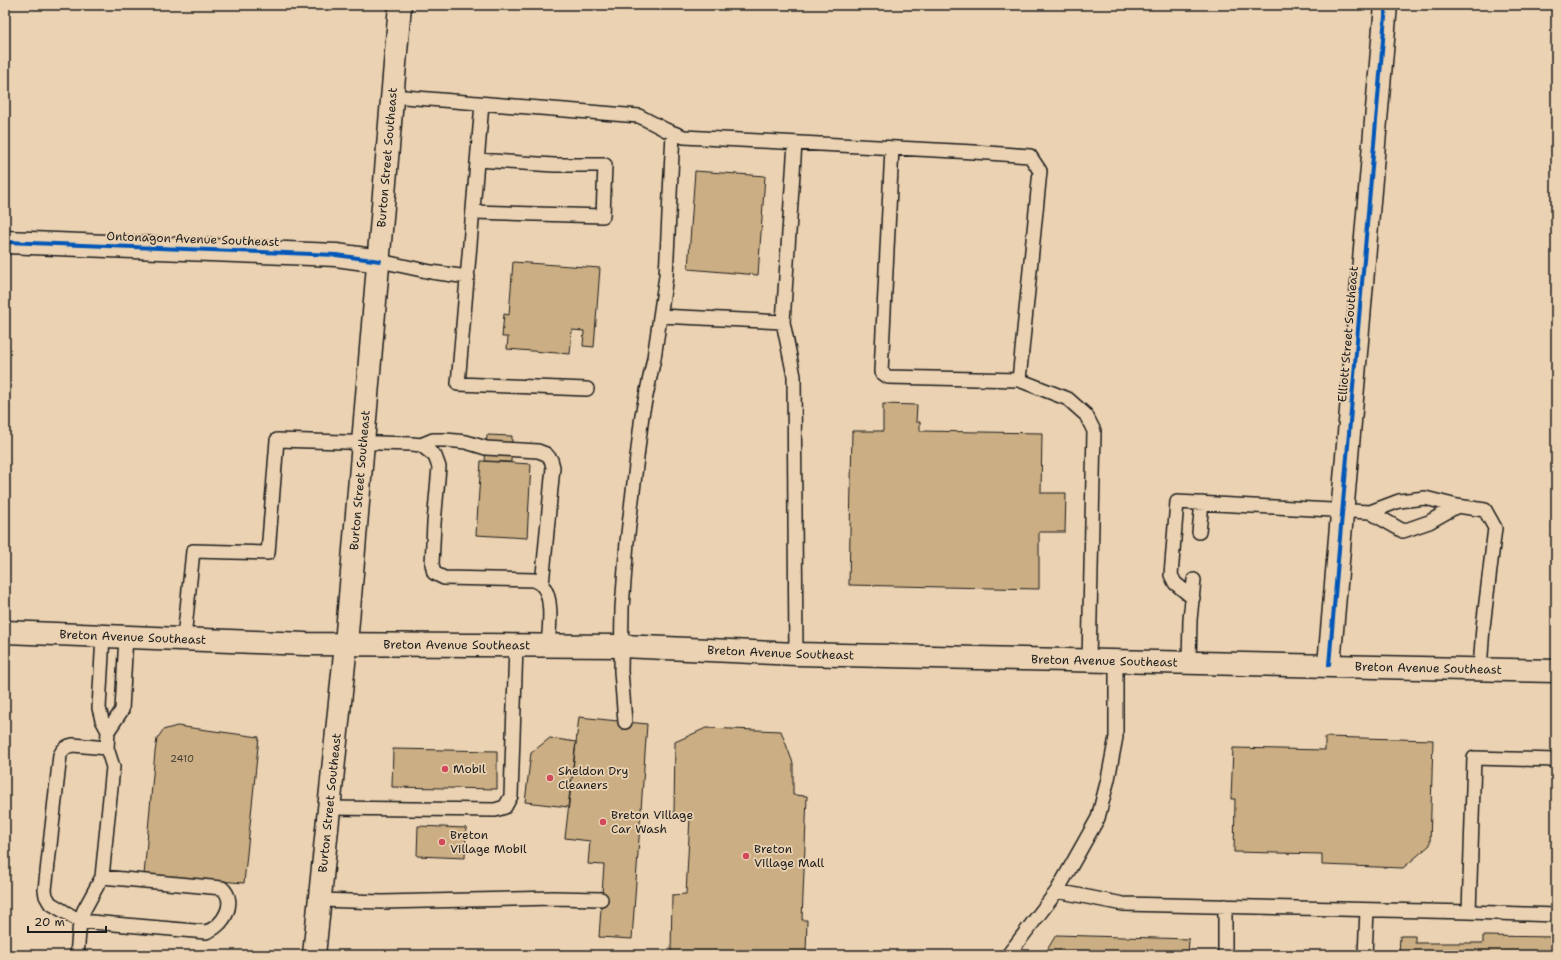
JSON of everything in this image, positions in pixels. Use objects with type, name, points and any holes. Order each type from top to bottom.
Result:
[{"type":"main road","name":"Burton Street Southeast","points":[[314,955],[346,644],[362,442],[380,261],[400,5]]},
{"type":"main road","name":"Elliott Street Southeast","points":[[1329,665],[1386,5]]},
{"type":"main road","name":"Ontonagon Avenue Southeast","points":[[5,242],[336,255],[380,261]]},
{"type":"main road","name":"Breton Avenue Southeast","points":[[5,632],[305,644],[622,646],[796,654],[1556,671]]},
{"type":"lane","points":[[392,96],[639,116],[684,137],[1030,156],[1040,171],[1019,380]]},
{"type":"lane","points":[[482,104],[458,384],[587,390]]},
{"type":"lane","points":[[625,722],[621,671],[622,608],[642,415],[654,358],[666,276],[673,133]]},
{"type":"lane","points":[[794,143],[783,322],[794,376],[796,654]]},
{"type":"lane","points":[[892,148],[881,372],[888,377],[1019,380],[1068,399],[1086,415],[1094,431],[1089,661]]},
{"type":"lane","points":[[473,212],[603,216],[605,165],[554,165],[478,160]]},
{"type":"lane","points":[[380,261],[431,272],[468,277]]},
{"type":"lane","points":[[660,316],[783,322]]},
{"type":"lane","points":[[184,638],[193,551],[268,553],[277,440],[421,445],[433,440],[446,440],[466,442],[486,448],[538,451],[546,454],[551,460],[552,467],[542,585],[550,606],[548,646]]},
{"type":"lane","points":[[421,445],[435,456],[439,467],[432,564],[434,574],[444,578],[534,580],[542,585]]},
{"type":"lane","points":[[1193,598],[1175,583],[1171,575],[1177,502],[1370,512],[1399,501],[1425,498],[1457,506],[1485,510],[1495,528],[1483,627],[1480,669]]},
{"type":"lane","points":[[1199,532],[1202,503]]},
{"type":"lane","points":[[1370,512],[1403,531],[1429,522],[1457,506]]},
{"type":"lane","points":[[1189,662],[1190,620],[1194,580]]},
{"type":"lane","points":[[103,636],[99,708],[102,720],[108,731]]},
{"type":"lane","points":[[77,955],[80,921],[84,910],[102,878],[113,767],[107,748],[108,731],[122,710],[126,636]]},
{"type":"lane","points":[[328,808],[495,810],[505,807],[511,796],[516,646]]},
{"type":"lane","points":[[1008,955],[1057,891],[1098,818],[1108,779],[1116,737],[1116,661]]},
{"type":"lane","points":[[102,878],[222,888],[228,896],[227,911],[219,925],[213,930],[206,932],[80,921],[50,903],[46,896],[45,890],[60,755],[62,750],[67,746],[72,745],[107,748]]},
{"type":"lane","points":[[1469,912],[1474,758],[1556,760]]},
{"type":"lane","points":[[1057,891],[1123,904],[1556,915]]},
{"type":"lane","points":[[320,900],[382,902],[525,898],[602,899]]},
{"type":"lane","points":[[1225,906],[1225,955]]},
{"type":"lane","points":[[1365,955],[1367,910]]},
{"type":"building","points":[[695,171],[765,176],[758,275],[688,269]]},
{"type":"building","points":[[513,262],[600,268],[594,347],[583,346],[584,331],[572,330],[570,354],[507,349],[508,337],[502,337],[504,314],[509,315]]},
{"type":"building","points":[[883,404],[917,405],[916,422],[920,422],[920,431],[1042,433],[1041,493],[1066,493],[1065,532],[1039,532],[1039,589],[849,585],[852,431],[883,431]]},
{"type":"building","points":[[487,435],[512,436],[511,462],[485,461]]},
{"type":"building","points":[[481,461],[531,464],[527,538],[476,535]]},
{"type":"building","name":"Breton Village Car Wash","points":[[579,717],[647,724],[632,939],[599,937],[604,865],[588,864],[590,841],[565,838]]},
{"type":"building","points":[[177,726],[259,737],[244,883],[144,875],[157,739],[163,730]]},
{"type":"building","name":"Breton Village Mall","points":[[706,728],[781,731],[793,763],[793,795],[807,796],[802,920],[807,920],[806,955],[671,955],[672,895],[686,894],[690,817],[674,816],[675,742]]},
{"type":"building","points":[[1325,737],[1433,740],[1430,845],[1403,868],[1322,865],[1322,854],[1234,852],[1235,799],[1231,799],[1233,748],[1325,750]]},
{"type":"building","name":"Sheldon Dry Cleaners","points":[[550,738],[576,742],[568,807],[525,802],[531,753]]},
{"type":"building","points":[[393,749],[497,751],[497,789],[392,787]]},
{"type":"building","name":"Breton Village Mobil","points":[[418,826],[466,828],[465,858],[417,856]]},
{"type":"building","points":[[1056,935],[1189,939],[1188,955],[1044,955]]},
{"type":"building","points":[[1400,936],[1415,936],[1415,943],[1483,943],[1483,936],[1556,937],[1556,955],[1399,955]]},
{"type":"cycle path","points":[[1329,665],[1386,5]]},
{"type":"cycle path","points":[[5,242],[336,255],[380,261]]},
{"type":"place","name":"Mobil","points":[[445,769]]},
{"type":"place","name":"Sheldon Dry Cleaners","points":[[550,778]]},
{"type":"place","name":"Breton Village Car Wash","points":[[603,822]]},
{"type":"place","name":"Breton Village Mobil","points":[[442,842]]},
{"type":"place","name":"Breton Village Mall","points":[[746,856]]}]
